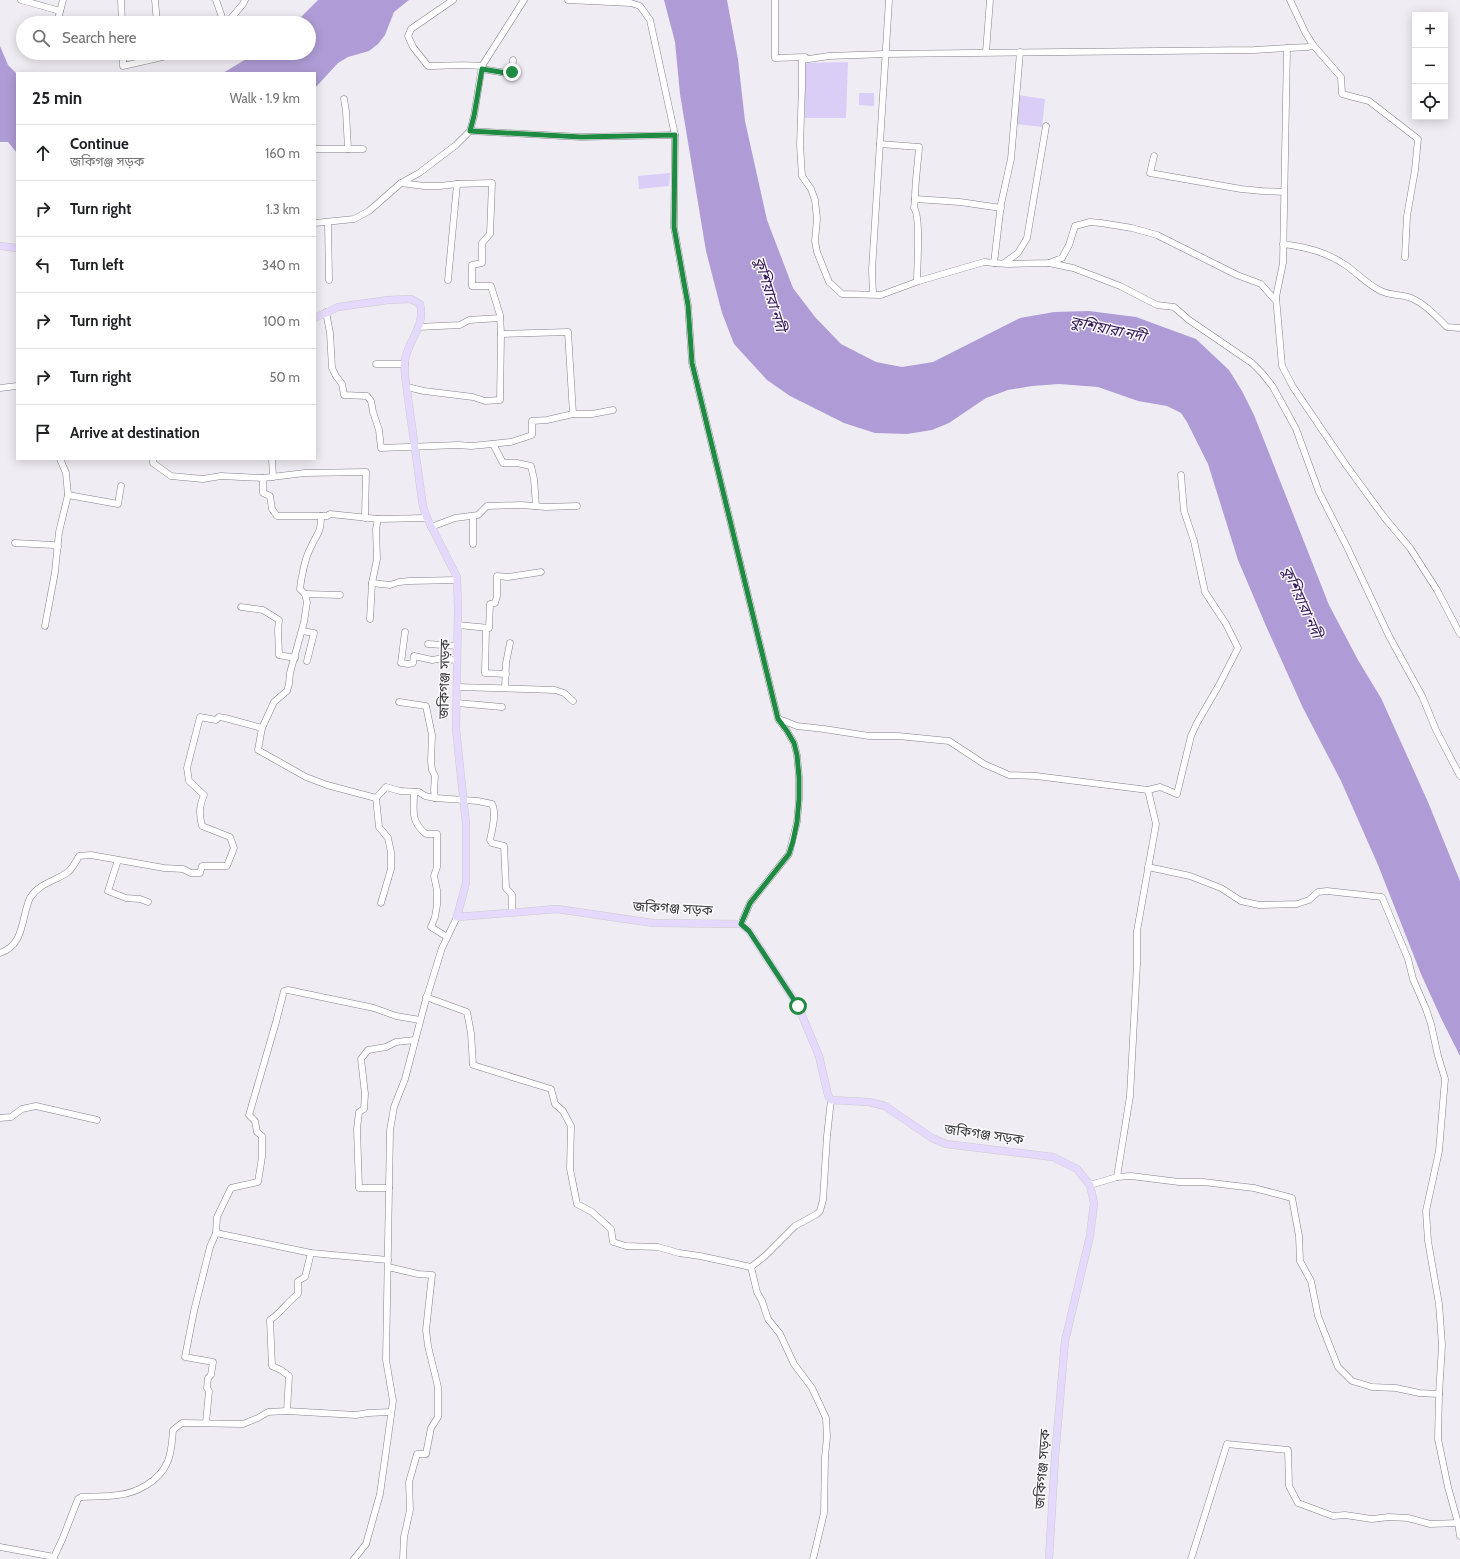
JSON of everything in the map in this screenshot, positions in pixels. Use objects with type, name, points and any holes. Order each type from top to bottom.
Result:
[{"type":"main road","points":[[0,246],[16,248]]},
{"type":"main road","name":"জকিগঞ্জ সড়ক","points":[[316,317],[338,307],[388,300],[410,299],[420,304],[422,312],[418,327],[405,360],[405,364],[423,507],[431,527],[457,577],[458,625],[456,729],[466,824],[466,883],[457,916],[557,909],[653,923],[741,924]]},
{"type":"main road","points":[[741,924],[749,931],[798,1006],[819,1056],[828,1095],[831,1100]]},
{"type":"main road","name":"জকিগঞ্জ সড়ক","points":[[831,1100],[869,1102],[885,1106],[932,1138],[946,1144],[1053,1157],[1077,1169],[1090,1184],[1094,1203],[1090,1236],[1065,1340],[1055,1457],[1049,1559]]},
{"type":"street","points":[[21,0],[60,11]]},
{"type":"street","points":[[59,16],[63,0]]},
{"type":"street","points":[[121,0],[122,16]]},
{"type":"street","points":[[154,0],[156,16]]},
{"type":"street","points":[[216,0],[222,16]]},
{"type":"street","points":[[232,16],[245,0]]},
{"type":"street","points":[[453,0],[411,29],[408,36],[428,66],[470,64],[506,73],[512,72],[513,60]]},
{"type":"street","points":[[316,223],[328,223],[354,219],[368,211],[401,183],[419,173],[456,145],[470,131],[482,67],[524,0]]},
{"type":"street","points":[[568,0],[631,3],[640,6],[650,20],[675,135],[674,227],[688,305],[692,363],[778,719],[794,743],[797,755],[799,799],[797,822],[789,854],[750,903],[741,924]]},
{"type":"street","points":[[775,0],[775,58],[886,54]]},
{"type":"street","points":[[873,294],[872,270],[889,0]]},
{"type":"street","points":[[986,52],[990,0]]},
{"type":"street","points":[[1290,0],[1305,32],[1313,45],[1341,77],[1342,94],[1369,101],[1418,139],[1415,170],[1407,216],[1405,257]]},
{"type":"street","points":[[1313,45],[1308,47],[1287,48],[1134,52],[886,54],[829,56],[802,60],[802,176],[811,189],[815,200],[817,219],[816,241],[818,252],[829,282],[842,294],[881,295],[917,281],[984,262],[1049,263],[1073,268],[1120,286],[1157,305],[1174,307],[1189,320],[1252,362],[1273,388],[1296,429],[1319,492],[1389,636],[1422,696],[1436,730],[1460,776]]},
{"type":"street","points":[[1287,48],[1283,264],[1276,301],[1282,366],[1293,387],[1346,465],[1384,517],[1410,548],[1437,590],[1460,634]]},
{"type":"street","points":[[994,263],[1000,208],[1011,159],[1020,52]]},
{"type":"street","points":[[123,60],[123,66],[149,60]]},
{"type":"street","points":[[344,98],[348,149]]},
{"type":"street","points":[[1004,263],[1018,253],[1027,238],[1046,126]]},
{"type":"street","points":[[470,131],[581,137],[675,135]]},
{"type":"street","points":[[880,144],[919,147],[917,174],[915,178],[914,208],[917,211],[918,228],[917,281]]},
{"type":"street","points":[[316,149],[364,150]]},
{"type":"street","points":[[1154,156],[1150,173],[1241,189],[1284,192]]},
{"type":"street","points":[[401,183],[424,186],[492,183],[490,234],[482,243],[482,263],[472,265],[472,286],[491,286],[500,318],[501,334],[500,400],[484,400],[407,387]]},
{"type":"street","points":[[448,280],[457,184]]},
{"type":"street","points":[[915,198],[960,202],[1000,208]]},
{"type":"street","points":[[1049,263],[1062,258],[1069,245],[1075,226],[1090,222],[1132,228],[1157,235],[1237,275],[1261,284],[1276,301]]},
{"type":"street","points":[[328,223],[329,280]]},
{"type":"street","points":[[1283,244],[1315,250],[1338,260],[1381,291],[1417,301],[1447,327],[1460,328]]},
{"type":"street","points":[[326,312],[330,333],[332,368],[342,384],[344,395],[367,396],[371,401],[372,412],[379,430],[381,448],[458,445],[471,446],[511,442],[532,435],[532,421],[547,420],[573,414],[592,414],[613,410]]},
{"type":"street","points":[[418,327],[460,325],[469,320],[500,318]]},
{"type":"street","points":[[501,334],[568,332],[573,414]]},
{"type":"street","points":[[376,364],[405,364]]},
{"type":"street","points":[[0,388],[16,386]]},
{"type":"street","points":[[493,444],[503,463],[517,463],[531,466],[534,480],[536,506]]},
{"type":"street","points":[[45,626],[61,521],[68,495],[66,473],[60,460]]},
{"type":"street","points":[[153,460],[153,462],[172,476],[202,479],[221,476],[263,478],[305,473],[366,472],[365,518]]},
{"type":"street","points":[[272,460],[273,477]]},
{"type":"street","points":[[778,719],[797,726],[869,736],[898,736],[949,741],[984,764],[1009,775],[1036,776],[1148,790],[1160,788],[1177,794],[1194,729],[1238,648],[1226,624],[1205,592],[1194,541],[1184,511],[1181,475]]},
{"type":"street","points":[[263,478],[263,494],[270,496],[272,509],[277,516],[327,516],[330,514],[378,519],[427,518]]},
{"type":"street","points":[[68,495],[118,504],[121,486]]},
{"type":"street","points":[[431,527],[455,518],[478,515],[487,506],[577,506]]},
{"type":"street","points":[[321,516],[319,534],[310,548],[301,578],[300,589],[305,594],[307,602],[302,630],[290,673],[290,684],[287,691],[274,702],[262,728],[258,750],[306,777],[327,785],[376,798]]},
{"type":"street","points":[[473,516],[473,544]]},
{"type":"street","points":[[370,619],[372,583],[377,559],[376,529],[378,519]]},
{"type":"street","points":[[15,543],[53,545],[58,547]]},
{"type":"street","points":[[506,674],[485,673],[486,628],[489,628],[490,604],[495,603],[497,596],[498,576],[508,577],[541,572]]},
{"type":"street","points":[[372,583],[390,585],[410,581],[457,580]]},
{"type":"street","points":[[305,594],[340,595]]},
{"type":"street","points":[[241,606],[263,610],[279,620],[279,655],[295,658]]},
{"type":"street","points":[[458,625],[486,628]]},
{"type":"street","points":[[302,630],[314,633],[307,661]]},
{"type":"street","points":[[405,632],[401,663],[413,663],[414,656],[432,660],[457,660]]},
{"type":"street","points":[[505,688],[510,643]]},
{"type":"street","points":[[428,644],[457,646]]},
{"type":"street","points":[[457,687],[555,690],[564,693],[573,701]]},
{"type":"street","points":[[399,702],[426,706],[432,735],[431,761],[432,770],[435,776],[435,798]]},
{"type":"street","points":[[456,704],[502,707]]},
{"type":"street","points":[[0,953],[6,951],[19,938],[30,898],[42,885],[70,871],[79,856],[91,855],[164,868],[183,869],[191,873],[200,873],[202,866],[227,866],[234,848],[230,837],[202,826],[199,816],[200,806],[204,795],[189,781],[187,768],[189,758],[200,717],[216,720],[220,717],[262,728]]},
{"type":"street","points":[[381,903],[391,869],[391,852],[388,838],[379,827],[376,798],[386,787],[419,792],[425,796],[435,798],[478,801],[492,804],[494,808],[493,828],[490,840],[492,844],[504,846],[506,888],[512,895],[512,912]]},
{"type":"street","points":[[1118,1177],[1130,1096],[1137,964],[1137,931],[1156,824],[1148,790]]},
{"type":"street","points":[[414,792],[414,815],[418,827],[426,834],[437,834],[437,867],[434,876],[437,890],[437,905],[435,917],[431,927],[447,937]]},
{"type":"street","points":[[118,860],[108,892],[126,898],[140,899],[148,902]]},
{"type":"street","points":[[1148,867],[1190,876],[1221,888],[1241,901],[1259,905],[1297,904],[1309,900],[1318,892],[1327,891],[1382,897],[1408,959],[1413,979],[1426,1009],[1445,1079],[1439,1151],[1426,1211],[1428,1241],[1439,1304],[1442,1344],[1438,1439],[1460,1536]]},
{"type":"street","points":[[354,1559],[366,1544],[380,1494],[393,1401],[386,1360],[389,1188],[394,1107],[405,1079],[426,997],[442,948],[457,916]]},
{"type":"street","points":[[206,1423],[209,1391],[207,1388],[208,1378],[211,1375],[214,1362],[185,1357],[194,1311],[210,1247],[216,1233],[217,1217],[231,1188],[258,1182],[262,1136],[257,1132],[255,1121],[249,1115],[284,991],[288,990],[374,1008],[396,1016],[420,1020]]},
{"type":"street","points":[[426,997],[467,1012],[471,1033],[474,1065],[551,1089],[555,1104],[563,1112],[570,1126],[570,1169],[577,1204],[592,1212],[611,1229],[613,1242],[626,1246],[658,1248],[751,1267]]},
{"type":"street","points":[[389,1188],[359,1188],[357,1129],[359,1112],[364,1109],[365,1094],[361,1059],[368,1050],[386,1047],[396,1042],[415,1040]]},
{"type":"street","points":[[751,1267],[765,1256],[795,1226],[820,1211],[823,1200],[831,1100]]},
{"type":"street","points":[[0,1118],[11,1117],[22,1109],[36,1106],[97,1120]]},
{"type":"street","points":[[1090,1184],[1118,1177],[1131,1176],[1179,1182],[1209,1182],[1254,1188],[1292,1198],[1299,1236],[1300,1261],[1311,1281],[1318,1316],[1338,1367],[1352,1381],[1372,1387],[1396,1388],[1418,1393],[1439,1394]]},
{"type":"street","points":[[216,1233],[311,1253],[388,1260]]},
{"type":"street","points":[[287,1411],[289,1376],[272,1366],[270,1320],[280,1314],[288,1301],[298,1294],[298,1281],[305,1278],[311,1253]]},
{"type":"street","points":[[388,1267],[418,1274],[432,1275],[426,1330],[428,1346],[438,1387],[438,1417],[431,1428],[426,1454],[417,1454],[409,1482],[410,1510],[404,1537],[403,1559]]},
{"type":"street","points":[[751,1267],[755,1288],[762,1301],[768,1319],[780,1334],[794,1364],[812,1388],[826,1418],[827,1437],[825,1457],[824,1513],[812,1559]]},
{"type":"street","points":[[0,1547],[53,1558],[70,1521],[78,1499],[88,1496],[118,1495],[136,1490],[154,1481],[167,1463],[172,1443],[172,1430],[182,1423],[243,1424],[268,1412],[287,1411],[356,1416],[368,1413],[391,1412]]},
{"type":"street","points":[[1190,1559],[1221,1468],[1227,1444],[1288,1450],[1289,1486],[1298,1503],[1333,1516],[1344,1515],[1372,1519],[1389,1517],[1408,1518],[1430,1524],[1458,1523]]},
{"type":"shaded area","points":[[848,62],[846,118],[805,118],[805,63]]},
{"type":"shaded area","points":[[859,93],[874,93],[874,106],[859,105]]},
{"type":"shaded area","points":[[1018,95],[1045,99],[1042,127],[1016,124]]},
{"type":"shaded area","points":[[670,173],[669,186],[639,189],[638,176]]},
{"type":"water","points":[[318,0],[409,0],[394,12],[385,35],[378,44],[369,51],[348,57],[338,63],[316,87],[316,72],[225,72],[244,60],[316,60],[316,16],[302,16]]},
{"type":"water","name":"কুশিয়ারা নদী","points":[[664,0],[727,0],[738,59],[745,121],[767,220],[793,288],[815,317],[841,344],[876,362],[902,367],[933,362],[1020,318],[1054,312],[1089,311],[1136,317],[1196,339],[1229,370],[1254,415],[1329,605],[1358,660],[1381,698],[1428,802],[1460,881],[1460,1056],[1421,974],[1378,865],[1341,781],[1303,708],[1266,626],[1238,560],[1208,464],[1181,413],[1167,406],[1138,401],[1098,387],[1059,384],[1008,390],[986,398],[949,423],[932,430],[907,434],[875,433],[844,423],[790,396],[767,380],[734,344],[722,313],[706,251],[680,94],[675,42]]},
{"type":"water","points":[[0,46],[8,65],[16,73],[16,152],[8,142],[0,142]]},
{"type":"route","points":[[512,72],[496,72],[482,69],[470,131],[581,137],[675,135],[674,227],[688,305],[692,363],[778,719],[794,743],[797,755],[799,777],[798,813],[789,854],[750,903],[741,924],[749,931],[798,1006]]}]
